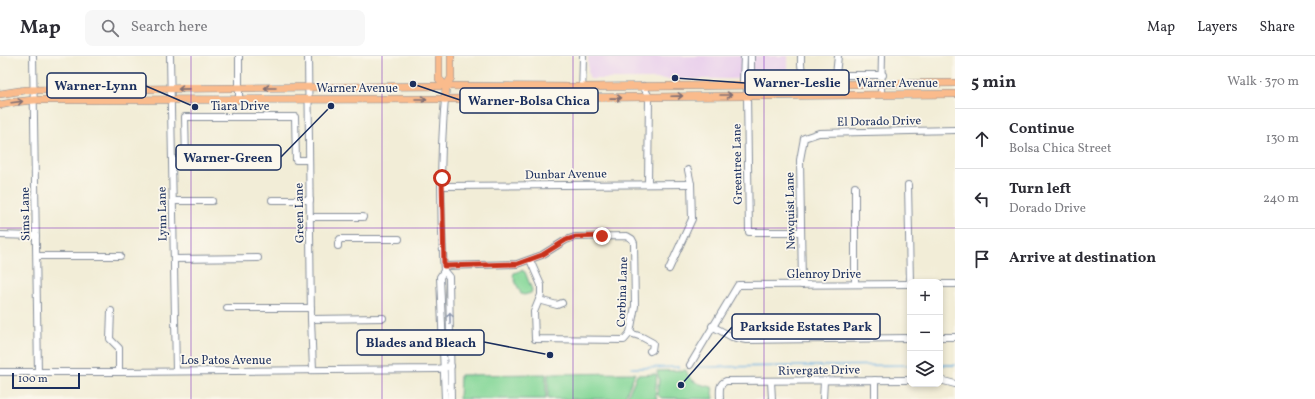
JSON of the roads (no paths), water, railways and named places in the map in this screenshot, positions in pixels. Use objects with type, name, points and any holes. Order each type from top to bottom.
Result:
[{"type":"main road","points":[[439,56],[440,79],[446,86]]},
{"type":"main road","points":[[445,99],[446,86],[451,78],[451,56]]},
{"type":"main road","name":"Warner Avenue","points":[[0,94],[34,90],[446,86],[582,87],[881,85],[955,83]]},
{"type":"main road","name":"Warner Avenue","points":[[0,105],[34,100],[445,99],[955,94]]},
{"type":"street","name":"Sims Lane","points":[[33,56],[38,372]]},
{"type":"street","name":"Lynn Lane","points":[[170,56],[176,371]]},
{"type":"street","points":[[239,56],[239,100]]},
{"type":"street","name":"Green Lane","points":[[308,56],[313,370]]},
{"type":"street","points":[[582,98],[583,56]]},
{"type":"street","points":[[744,56],[743,81],[747,85],[751,81],[751,56]]},
{"type":"street","points":[[801,56],[802,72],[805,75],[883,75]]},
{"type":"street","points":[[836,75],[838,56]]},
{"type":"street","points":[[881,94],[883,75],[882,56]]},
{"type":"street","name":"Greentree Lane","points":[[747,85],[749,232],[802,232]]},
{"type":"street","points":[[643,86],[649,97],[648,184]]},
{"type":"street","points":[[445,99],[442,127],[444,268],[440,277],[445,399]]},
{"type":"street","name":"Tiara Drive","points":[[172,161],[186,161],[185,117],[295,117],[296,160],[310,160]]},
{"type":"street","name":"El Dorado Drive","points":[[804,138],[819,133],[955,130]]},
{"type":"street","name":"Newquist Lane","points":[[802,285],[800,160],[804,138]]},
{"type":"street","points":[[669,269],[692,219],[691,184],[688,170]]},
{"type":"street","name":"Dunbar Avenue","points":[[442,186],[691,184]]},
{"type":"street","points":[[908,186],[910,279]]},
{"type":"street","points":[[855,187],[855,284]]},
{"type":"street","points":[[272,200],[310,200]]},
{"type":"street","points":[[173,201],[212,201]]},
{"type":"street","points":[[310,217],[363,217]]},
{"type":"street","points":[[0,236],[36,236]]},
{"type":"street","name":"Corbina Lane","points":[[530,260],[566,240],[578,236],[630,237],[634,242],[635,306],[630,333],[653,343],[652,350],[650,351]]},
{"type":"street","points":[[338,246],[340,239],[399,239]]},
{"type":"street","points":[[37,256],[120,256]]},
{"type":"street","points":[[174,259],[258,258]]},
{"type":"street","points":[[444,268],[511,264],[530,260],[541,285],[541,295],[534,312],[535,340],[624,340],[630,333]]},
{"type":"street","points":[[444,268],[449,277],[451,399]]},
{"type":"street","name":"Glenroy Drive","points":[[712,326],[738,285],[907,283]]},
{"type":"street","points":[[943,284],[955,284]]},
{"type":"street","points":[[539,300],[557,305],[562,303]]},
{"type":"street","points":[[227,308],[311,308]]},
{"type":"street","points":[[112,311],[110,339],[119,348],[119,372]]},
{"type":"street","points":[[311,318],[383,318]]},
{"type":"street","points":[[690,365],[712,326],[732,337],[746,340],[907,338]]},
{"type":"street","points":[[943,337],[955,337]]},
{"type":"street","name":"Los Patos Avenue","points":[[0,372],[313,370],[444,368],[451,366]]},
{"type":"street","points":[[874,380],[875,399]]},
{"type":"street","name":"Rivergate Drive","points":[[720,399],[720,386],[723,382],[729,381],[907,380]]},
{"type":"street","points":[[772,381],[772,399]]},
{"type":"street","points":[[823,399],[824,381]]},
{"type":"street","points":[[943,381],[955,384]]},
{"type":"waterway","points":[[695,367],[907,365]]},
{"type":"waterway","points":[[943,365],[955,365]]},
{"type":"waterway","points":[[632,368],[679,367]]},
{"type":"place","name":"Warner-Leslie","points":[[675,78]]},
{"type":"place","name":"Warner-Bolsa Chica","points":[[413,84]]},
{"type":"place","name":"Warner-Green","points":[[331,106]]},
{"type":"place","name":"Warner-Lynn","points":[[195,107]]},
{"type":"place","name":"Blades and Bleach","points":[[550,355]]},
{"type":"place","name":"Parkside Estates Park","points":[[681,385]]}]
